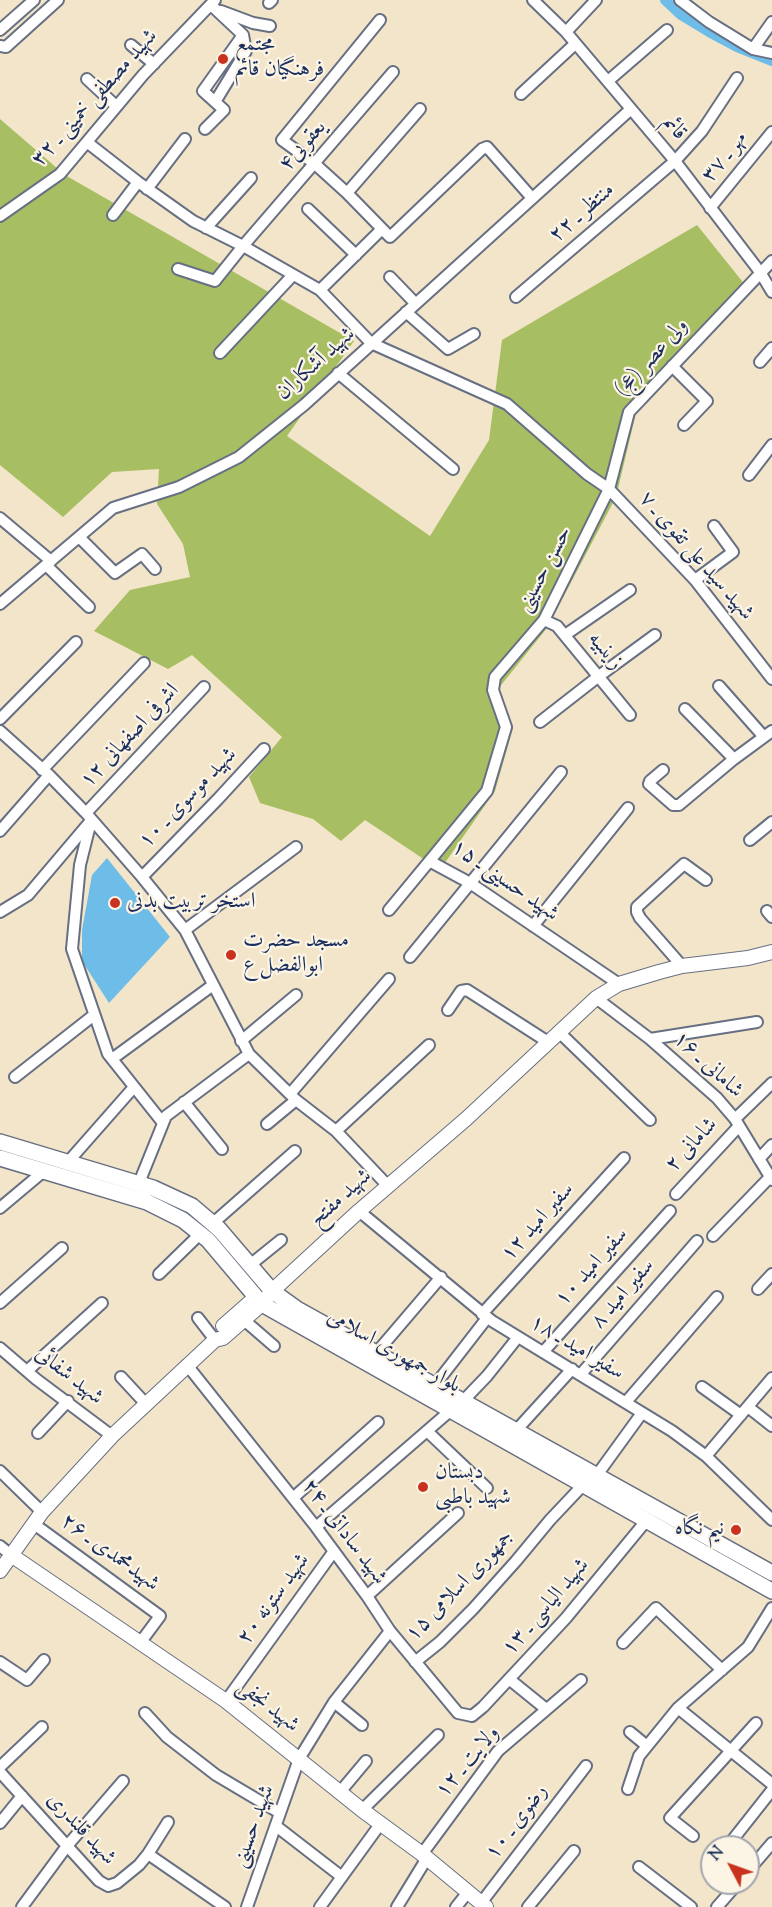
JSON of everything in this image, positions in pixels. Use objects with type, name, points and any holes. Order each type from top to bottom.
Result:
[{"type":"main road","name":"بلوار جمهوری اسلامی","points":[[0,1142],[68,1162],[88,1175],[183,1220],[223,1257],[259,1300],[450,1411],[597,1475],[769,1570]]},
{"type":"main road","name":"بلوار جمهوری اسلامی","points":[[0,1158],[44,1171],[139,1183],[192,1206],[212,1224],[272,1291],[297,1308],[463,1401],[584,1485],[772,1591]]},
{"type":"main road","points":[[722,1562],[731,1549]]},
{"type":"street","points":[[0,30],[34,0]]},
{"type":"street","points":[[0,46],[6,47],[58,0]]},
{"type":"street","name":"قائم","points":[[533,0],[566,32],[675,161],[760,272],[772,292]]},
{"type":"street","points":[[566,32],[596,0]]},
{"type":"street","points":[[680,0],[709,22],[753,49],[772,53]]},
{"type":"street","points":[[213,2],[228,15],[270,26]]},
{"type":"street","points":[[206,129],[224,110],[204,91],[243,35],[213,2]]},
{"type":"street","name":"شهید مصطفی خمینی ـ ۳۲","points":[[0,216],[60,174],[88,143],[116,106],[213,2]]},
{"type":"street","points":[[380,20],[282,141],[315,164],[390,237],[482,149],[487,147],[532,198]]},
{"type":"street","points":[[753,49],[772,21]]},
{"type":"street","points":[[608,81],[667,30]]},
{"type":"street","points":[[521,94],[575,44]]},
{"type":"street","points":[[131,45],[154,64]]},
{"type":"street","name":"یعقوبی۴","points":[[178,269],[215,281],[393,72]]},
{"type":"street","points":[[91,78],[116,106]]},
{"type":"street","name":"منتظر ـ ۲۲","points":[[516,297],[675,161],[702,131],[737,78]]},
{"type":"street","points":[[347,193],[420,109]]},
{"type":"street","name":"شهید آشکاران","points":[[0,604],[113,508],[178,487],[239,457],[304,405],[631,109]]},
{"type":"street","name":"مهر ـ ۳۷","points":[[710,208],[772,132]]},
{"type":"street","points":[[113,215],[185,139]]},
{"type":"street","points":[[88,143],[193,221],[243,246],[320,290],[371,343]]},
{"type":"street","points":[[206,228],[251,178]]},
{"type":"street","points":[[308,209],[356,255]]},
{"type":"street","points":[[320,290],[382,229]]},
{"type":"street","name":"ولی عصر (عج)","points":[[609,489],[629,412],[772,261]]},
{"type":"street","points":[[220,353],[293,275]]},
{"type":"street","points":[[390,277],[415,303]]},
{"type":"street","points":[[406,312],[448,349],[474,334]]},
{"type":"street","name":"شهید سید علی تقوی ـ ۷","points":[[371,343],[507,404],[587,474],[609,489],[695,580],[772,679]]},
{"type":"street","points":[[760,362],[772,348]]},
{"type":"street","points":[[672,366],[707,401],[684,425]]},
{"type":"street","points":[[338,373],[453,469]]},
{"type":"street","points":[[749,475],[772,445]]},
{"type":"street","name":"حسن حسینی","points":[[506,727],[493,690],[495,677],[544,621],[609,489]]},
{"type":"street","points":[[0,518],[48,563],[88,608]]},
{"type":"street","points":[[695,580],[733,552],[714,526]]},
{"type":"street","points":[[79,537],[115,573],[142,554],[155,569]]},
{"type":"street","points":[[565,635],[630,590]]},
{"type":"street","name":"زینبیه","points":[[544,621],[557,626],[630,715]]},
{"type":"street","points":[[540,722],[655,635]]},
{"type":"street","points":[[0,719],[76,642]]},
{"type":"street","points":[[0,831],[46,772],[144,663]]},
{"type":"street","points":[[663,770],[649,784],[677,806],[768,734],[719,686]]},
{"type":"street","name":"اشرفی اصفهانی ۱۲","points":[[0,912],[28,895],[88,817],[204,687]]},
{"type":"street","points":[[685,709],[734,759]]},
{"type":"street","name":"شهید حسینی ـ ۱۵","points":[[506,727],[487,791],[432,858],[433,863],[470,883],[619,984]]},
{"type":"street","points":[[3,739],[46,772],[142,877],[185,930],[249,1054],[293,1097],[336,1131],[388,1186]]},
{"type":"street","name":"شهید موسوی ـ ۱۰","points":[[142,877],[264,748]]},
{"type":"street","points":[[410,957],[561,772]]},
{"type":"street","points":[[533,926],[628,808]]},
{"type":"street","points":[[88,817],[80,865],[72,949],[108,1054],[165,1119]]},
{"type":"street","points":[[750,840],[772,822]]},
{"type":"street","points":[[185,930],[296,847]]},
{"type":"street","points":[[389,910],[432,858]]},
{"type":"street","points":[[682,966],[640,918],[637,907],[684,864],[706,880]]},
{"type":"street","name":"شهید مفتح","points":[[0,1571],[6,1550],[112,1436],[215,1340],[223,1338],[244,1320],[259,1300],[466,1119],[596,998],[619,984],[682,966],[748,958],[772,952]]},
{"type":"street","points":[[267,1124],[293,1097],[389,979]]},
{"type":"street","points":[[112,1059],[213,985]]},
{"type":"street","points":[[448,1010],[461,991],[467,990],[548,1042]]},
{"type":"street","points":[[241,1041],[296,995]]},
{"type":"street","name":"شامانی ـ ۱۶","points":[[596,998],[650,1039],[717,1098],[737,1122],[771,1179]]},
{"type":"street","points":[[15,1077],[94,1015]]},
{"type":"street","points":[[650,1039],[757,1022]]},
{"type":"street","points":[[559,1032],[650,1120]]},
{"type":"street","points":[[336,1131],[429,1045]]},
{"type":"street","points":[[139,1183],[165,1119],[184,1102],[249,1054]]},
{"type":"street","name":"شامانی ۲","points":[[676,1194],[772,1083]]},
{"type":"street","points":[[68,1162],[135,1087]]},
{"type":"street","points":[[184,1102],[222,1149]]},
{"type":"street","points":[[759,1159],[772,1145]]},
{"type":"street","points":[[212,1224],[295,1151]]},
{"type":"street","name":"سفیر امید ۱۲","points":[[435,1385],[485,1316],[624,1158]]},
{"type":"street","points":[[0,1208],[44,1171]]},
{"type":"street","points":[[713,1236],[771,1179]]},
{"type":"street","name":"سفیر امید ـ ۱۸","points":[[359,1211],[485,1316],[672,1431],[706,1456],[772,1520]]},
{"type":"street","name":"سفیر امید ۱۰","points":[[544,1351],[670,1211]]},
{"type":"street","points":[[159,1274],[200,1234]]},
{"type":"street","points":[[250,1265],[281,1240]]},
{"type":"street","name":"سفیر امید ۸","points":[[511,1436],[544,1400],[577,1372],[698,1241]]},
{"type":"street","points":[[0,1303],[62,1248]]},
{"type":"street","points":[[758,1289],[772,1274]]},
{"type":"street","points":[[377,1352],[441,1277]]},
{"type":"street","points":[[626,1402],[717,1297]]},
{"type":"street","points":[[215,1340],[218,1330],[259,1300]]},
{"type":"street","points":[[27,1371],[102,1303]]},
{"type":"street","points":[[198,1318],[215,1340]]},
{"type":"street","points":[[244,1320],[274,1346]]},
{"type":"street","points":[[463,1401],[492,1371],[518,1337]]},
{"type":"street","name":"شهید شفائی","points":[[0,1348],[112,1436]]},
{"type":"street","name":"شهید ساداتی ـ ۲۴","points":[[187,1365],[316,1527],[390,1631],[415,1662],[458,1713],[472,1716]]},
{"type":"street","points":[[121,1377],[146,1404]]},
{"type":"street","points":[[706,1456],[772,1378]]},
{"type":"street","points":[[702,1387],[772,1426]]},
{"type":"street","points":[[38,1433],[68,1401]]},
{"type":"street","points":[[316,1527],[450,1411]]},
{"type":"street","points":[[597,1475],[642,1413]]},
{"type":"street","points":[[293,1498],[378,1422]]},
{"type":"street","points":[[427,1431],[487,1488]]},
{"type":"street","name":"شهیدمحمدی ـ ۲۶","points":[[0,1471],[38,1518],[160,1616],[140,1643]]},
{"type":"street","name":"جمهوری اسلامی ۱۵","points":[[415,1662],[440,1642],[473,1609],[550,1520],[584,1485]]},
{"type":"street","points":[[367,1596],[458,1513]]},
{"type":"street","name":"شهید الیاسی ـ ۱۳","points":[[472,1716],[566,1618],[646,1521]]},
{"type":"street","name":"شهید نجفی","points":[[6,1550],[226,1701],[362,1810],[425,1856],[483,1905]]},
{"type":"street","name":"شهید ستونه ۲۰","points":[[226,1701],[334,1551]]},
{"type":"street","points":[[623,1643],[656,1608],[722,1670]]},
{"type":"street","points":[[628,1789],[639,1756],[678,1708],[748,1647],[772,1608]]},
{"type":"street","name":"شهید حسینی","points":[[247,1907],[299,1759],[334,1702],[390,1631]]},
{"type":"street","points":[[0,1662],[27,1680],[45,1660]]},
{"type":"street","points":[[509,1679],[546,1709]]},
{"type":"street","name":"ولایت ـ ۱۲","points":[[397,1907],[425,1856],[498,1751],[581,1680]]},
{"type":"street","points":[[334,1702],[362,1725]]},
{"type":"street","points":[[678,1708],[772,1784]]},
{"type":"street","points":[[145,1713],[167,1737],[216,1775],[280,1813]]},
{"type":"street","points":[[693,1836],[670,1818],[756,1723]]},
{"type":"street","points":[[0,1767],[42,1727]]},
{"type":"street","points":[[630,1732],[647,1746]]},
{"type":"street","points":[[362,1810],[438,1735]]},
{"type":"street","points":[[340,1792],[366,1761]]},
{"type":"street","name":"رضوی ـ ۱۰","points":[[483,1905],[586,1766]]},
{"type":"street","name":"شهید قلندری","points":[[0,1772],[99,1881],[108,1886],[117,1883],[128,1875],[147,1854],[225,1907]]},
{"type":"street","points":[[22,1907],[67,1846],[123,1781]]},
{"type":"street","points":[[736,1835],[772,1790]]},
{"type":"street","points":[[0,1823],[22,1796]]},
{"type":"street","points":[[147,1854],[168,1822]]},
{"type":"street","points":[[321,1907],[381,1823]]},
{"type":"street","points":[[276,1826],[342,1877]]},
{"type":"street","points":[[760,1857],[772,1843]]},
{"type":"street","points":[[528,1907],[574,1851]]},
{"type":"street","points":[[639,1867],[691,1907]]},
{"type":"street","points":[[456,1907],[468,1892]]},
{"type":"street","points":[[717,1907],[728,1895]]},
{"type":"green space","points":[[0,119],[65,175],[354,341],[287,436],[430,536],[489,440],[502,340],[697,225],[750,291],[636,413],[616,497],[547,628],[498,689],[513,728],[495,791],[440,870],[365,820],[341,841],[313,819],[260,803],[249,777],[282,737],[192,655],[168,669],[94,631],[130,590],[190,577],[183,544],[157,504],[159,469],[112,472],[63,517],[0,465]]},
{"type":"water","name":"استخر تربیت بدنی","points":[[107,858],[170,937],[109,1003],[82,961],[82,930],[92,875]]},
{"type":"waterway","points":[[665,0],[681,15],[709,32],[737,47],[772,61]]},
{"type":"place","name":"مجتمع فرهنگیان قائم","points":[[223,59]]},
{"type":"place","name":"استخر تربیت بدنی","points":[[115,903]]},
{"type":"place","name":"مسجد حضرت ابوالفضل ع","points":[[231,955]]},
{"type":"place","name":"دبستان شهید باطبی","points":[[423,1487]]},
{"type":"place","name":"نیم نگاه","points":[[736,1530]]}]
